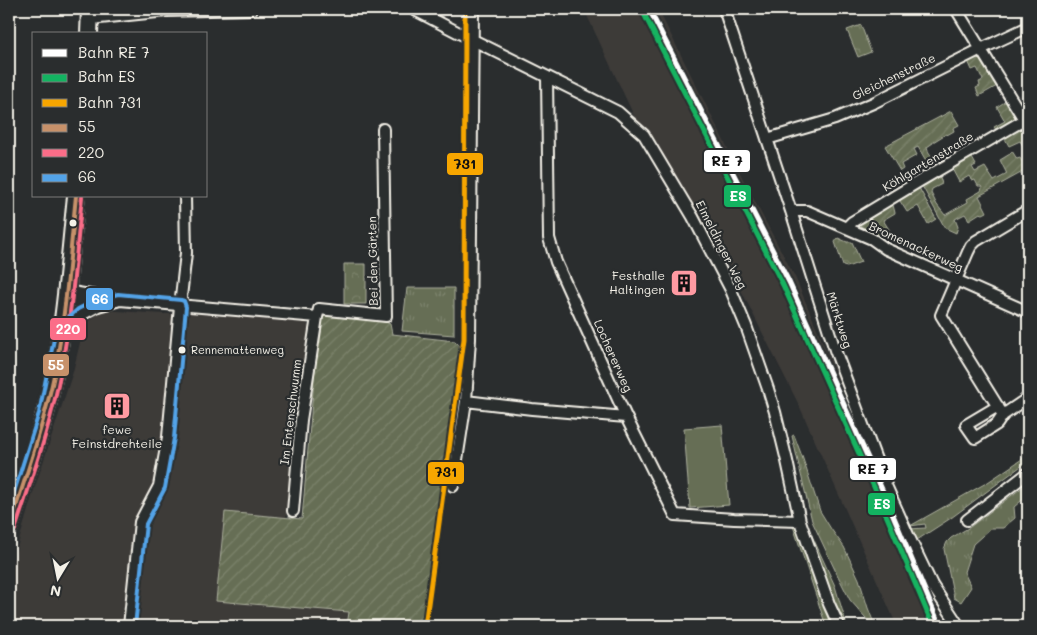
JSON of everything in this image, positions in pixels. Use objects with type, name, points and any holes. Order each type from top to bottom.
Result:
[{"type":"main road","points":[[9,528],[45,415],[54,376],[61,333],[76,198]]},
{"type":"street","points":[[90,20],[167,10],[252,9]]},
{"type":"street","name":"Eimeldinger Weg","points":[[413,9],[618,112],[644,135],[693,217],[739,307],[775,412],[800,521],[838,626]]},
{"type":"street","points":[[453,486],[466,401],[470,339],[473,9]]},
{"type":"street","name":"Märktweg","points":[[724,9],[835,350],[884,481],[932,585],[959,626]]},
{"type":"street","points":[[956,9],[1026,123]]},
{"type":"street","name":"Gleichenstraße","points":[[767,139],[835,119],[873,103],[1028,27]]},
{"type":"street","name":"Lochererweg","points":[[547,77],[549,238],[556,262],[626,417],[675,515],[800,521]]},
{"type":"street","name":"Köhlgartenstraße","points":[[846,228],[852,222],[918,182],[1026,123]]},
{"type":"street","name":"Bei den Gärten","points":[[317,317],[319,309],[386,316],[383,129]]},
{"type":"street","points":[[129,626],[140,522],[159,486],[168,438],[186,253],[185,198]]},
{"type":"street","points":[[1028,210],[974,243],[968,252],[941,315],[1001,410],[1028,398]]},
{"type":"street","name":"Bromenackerweg","points":[[791,211],[807,211],[872,239],[886,249],[1028,312]]},
{"type":"street","points":[[66,291],[120,300],[317,317]]},
{"type":"street","points":[[66,291],[75,302],[98,306]]},
{"type":"street","points":[[61,333],[81,316],[98,306],[120,300]]},
{"type":"street","name":"Im Entenschwumm","points":[[293,511],[302,420],[317,317]]},
{"type":"street","points":[[466,401],[626,417]]},
{"type":"street","points":[[967,520],[1028,473]]},
{"type":"shaded area","points":[[584,9],[658,9],[746,185],[795,277],[906,538],[946,626],[897,626],[799,405],[730,268],[649,130],[635,118]]},
{"type":"shaded area","points":[[102,310],[163,314],[195,313],[303,320],[309,326],[302,367],[286,518],[225,512],[216,601],[349,612],[347,626],[9,626],[9,575],[33,493],[73,372],[83,330],[86,324]]},
{"type":"green space","points":[[861,25],[871,52],[858,57],[847,30]]},
{"type":"green space","points":[[976,58],[981,60],[997,86],[979,96],[976,88],[980,86],[979,82],[983,80],[977,68],[972,70],[968,61]]},
{"type":"green space","points":[[1006,101],[1016,116],[1015,120],[997,131],[994,127],[1005,121],[997,107]]},
{"type":"green space","points":[[951,111],[959,125],[953,128],[954,131],[927,147],[934,160],[928,164],[918,147],[914,149],[917,155],[901,164],[903,169],[900,171],[885,146]]},
{"type":"green space","points":[[1019,129],[1025,131],[1028,136],[1028,147],[1027,144],[1023,146],[1020,141],[1009,146],[1004,137]]},
{"type":"green space","points":[[1012,151],[1017,159],[1020,158],[1023,163],[1028,160],[1028,169],[979,196],[987,212],[980,213],[969,220],[965,214],[955,219],[958,227],[956,233],[945,228],[921,184],[939,174],[942,184],[932,189],[931,193],[945,215],[968,202],[967,199],[981,191],[982,188],[978,186],[975,180],[972,181],[969,176],[959,182],[951,167],[971,156],[976,165],[972,167],[975,172],[985,167],[994,181],[1007,174],[1000,160]]},
{"type":"green space","points":[[918,186],[936,219],[928,224],[918,206],[907,212],[900,201]]},
{"type":"green space","points":[[890,204],[893,205],[895,213],[883,220],[897,241],[895,242],[860,226],[860,221]]},
{"type":"green space","points":[[838,238],[852,242],[861,262],[847,267],[843,266],[835,242]]},
{"type":"green space","points":[[344,264],[366,264],[366,304],[344,304]]},
{"type":"green space","points":[[407,288],[454,288],[454,335],[402,331]]},
{"type":"green space","points":[[323,315],[386,322],[390,324],[392,334],[455,341],[459,345],[451,428],[423,626],[347,626],[349,612],[216,601],[225,512],[302,519],[317,344]]},
{"type":"green space","points":[[722,425],[729,505],[690,508],[684,428]]},
{"type":"green space","points":[[794,435],[820,511],[844,547],[859,579],[875,626],[850,600],[812,521],[792,436]]},
{"type":"green space","points":[[1028,455],[1028,461],[951,518],[917,540],[908,529],[926,528],[925,524],[910,526],[988,482]]},
{"type":"green space","points":[[1028,483],[1028,495],[1014,507],[1015,518],[1003,528],[991,528],[973,544],[964,572],[971,587],[961,602],[954,598],[944,549],[947,542]]},
{"type":"green space","points":[[793,526],[808,527],[835,586],[847,626],[826,626]]},
{"type":"transit line","points":[[649,9],[789,282],[885,496],[940,626]]},
{"type":"transit line","name":"55","points":[[9,528],[51,391],[65,305],[76,198]]},
{"type":"transit line","name":"220","points":[[15,530],[47,431],[57,390],[71,305],[82,198]]},
{"type":"transit line","name":"66","points":[[9,508],[39,413],[56,329],[78,309],[96,300],[118,294],[184,301],[186,307],[174,438],[165,488],[146,524],[135,626]]},
{"type":"rail line","name":"731","points":[[425,626],[464,339],[465,9]]},
{"type":"rail line","name":"ES","points":[[643,12],[783,285],[879,498],[933,626]]},
{"type":"place","name":"Festhalle Haltingen","points":[[684,283]]},
{"type":"place","name":"Rennemattenweg","points":[[182,350]]},
{"type":"place","name":"fewe Feinstdrehteile","points":[[117,406]]}]
